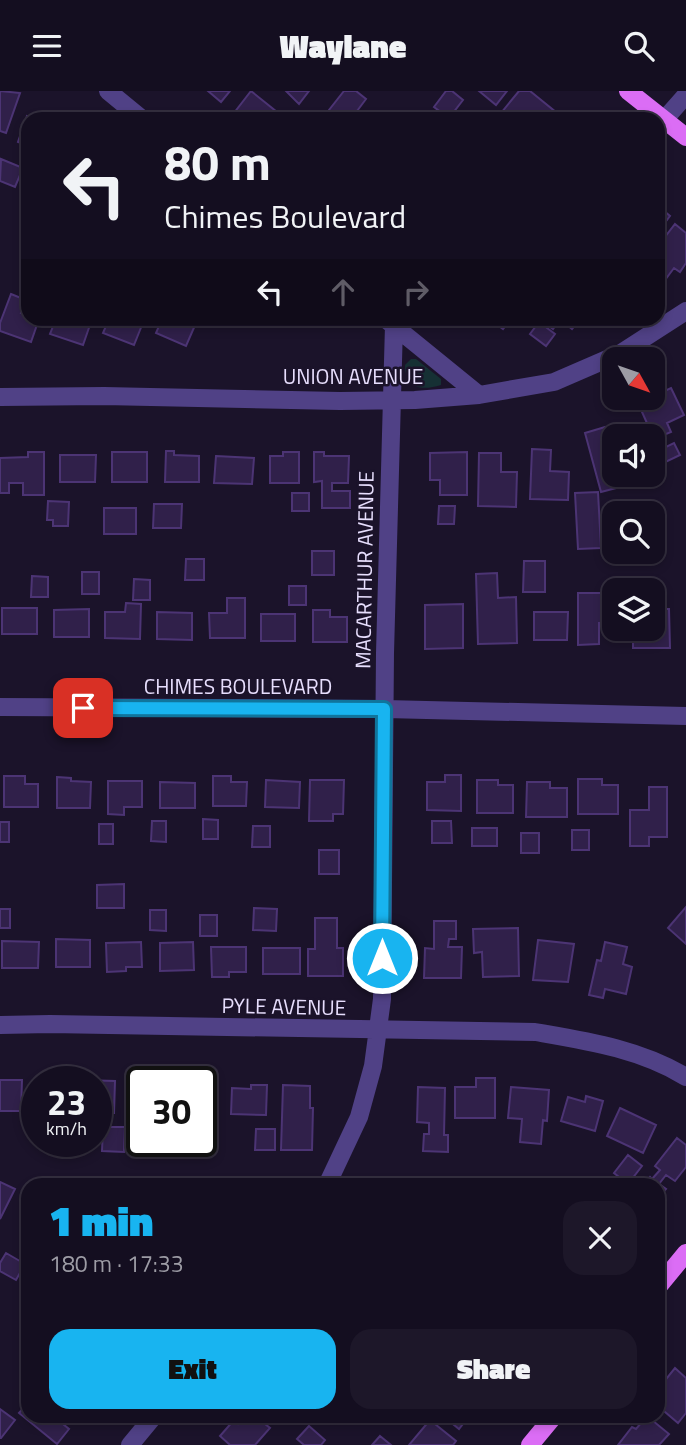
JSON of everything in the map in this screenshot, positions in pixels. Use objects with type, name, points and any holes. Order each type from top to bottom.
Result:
[{"type":"main road","points":[[628,91],[654,112]]},
{"type":"main road","points":[[665,121],[686,137]]},
{"type":"main road","points":[[665,1278],[686,1253]]},
{"type":"main road","points":[[530,1445],[548,1423]]},
{"type":"street","points":[[108,91],[134,112]]},
{"type":"street","points":[[665,119],[686,95]]},
{"type":"street","name":"UNION AVENUE","points":[[665,325],[686,311]]},
{"type":"street","name":"MACARTHUR AVENUE","points":[[330,1178],[359,1117],[373,1066],[382,999],[390,326]]},
{"type":"street","points":[[395,326],[479,395]]},
{"type":"street","name":"UNION AVENUE","points":[[0,397],[391,401],[479,395],[554,382],[621,353],[663,326]]},
{"type":"street","name":"CHIMES BOULEVARD","points":[[0,707],[384,709],[686,716]]},
{"type":"street","name":"PYLE AVENUE","points":[[0,1025],[535,1032],[597,1043],[659,1062],[686,1077]]},
{"type":"street","points":[[130,1445],[148,1423]]},
{"type":"green space","points":[[411,359],[416,359],[441,379],[441,385],[421,388],[411,383],[405,365]]},
{"type":"building","points":[[0,91],[20,93],[6,133],[0,131]]},
{"type":"building","points":[[208,91],[230,91],[221,102]]},
{"type":"building","points":[[251,91],[277,112],[235,112]]},
{"type":"building","points":[[286,91],[309,91],[299,104]]},
{"type":"building","points":[[344,91],[356,91],[366,99],[356,112],[329,110]]},
{"type":"building","points":[[446,91],[452,91],[463,100],[454,112],[441,112],[434,107]]},
{"type":"building","points":[[479,91],[507,91],[496,105]]},
{"type":"building","points":[[519,91],[530,91],[556,112],[502,112]]},
{"type":"building","points":[[1,159],[21,167],[15,187],[0,181]]},
{"type":"building","points":[[675,224],[686,233],[686,263],[680,272],[674,268],[665,280],[665,237]]},
{"type":"building","points":[[11,294],[21,298],[21,326],[37,326],[31,342],[0,331],[0,323]]},
{"type":"building","points":[[53,326],[90,326],[83,345],[50,334]]},
{"type":"building","points":[[106,326],[142,326],[134,345],[103,333]]},
{"type":"building","points":[[159,326],[195,326],[186,346],[156,333]]},
{"type":"building","points":[[536,326],[544,326],[555,334],[546,346],[530,334]]},
{"type":"building","points":[[671,388],[684,415],[667,423],[671,432],[665,434],[665,424],[647,424],[641,410],[665,410],[665,391]]},
{"type":"building","points":[[602,428],[602,487],[620,487],[601,492],[585,433]]},
{"type":"building","points":[[674,443],[680,455],[665,462],[665,448]]},
{"type":"building","points":[[532,449],[551,450],[550,471],[569,472],[568,500],[530,499]]},
{"type":"building","points":[[166,451],[174,451],[174,455],[199,456],[199,482],[165,482]]},
{"type":"building","points":[[28,452],[44,452],[44,495],[23,495],[23,483],[9,483],[9,493],[0,493],[0,458],[28,457]]},
{"type":"building","points":[[112,452],[147,452],[147,482],[112,482]]},
{"type":"building","points":[[283,452],[299,452],[299,483],[270,483],[270,456],[283,456]]},
{"type":"building","points":[[314,452],[324,452],[324,456],[349,456],[348,483],[332,483],[332,491],[350,491],[350,508],[322,508],[322,481],[314,482]]},
{"type":"building","points":[[467,452],[467,495],[440,495],[440,480],[430,480],[430,453]]},
{"type":"building","points":[[479,453],[501,453],[501,472],[517,472],[516,507],[478,506]]},
{"type":"building","points":[[60,455],[96,455],[95,482],[60,482]]},
{"type":"building","points":[[216,456],[254,458],[252,484],[214,483]]},
{"type":"building","points":[[598,492],[601,548],[578,549],[575,493]]},
{"type":"building","points":[[292,493],[309,493],[309,511],[292,511]]},
{"type":"building","points":[[48,501],[69,502],[68,526],[53,526],[53,520],[47,520]]},
{"type":"building","points":[[154,504],[182,504],[181,528],[153,528]]},
{"type":"building","points":[[439,506],[455,506],[454,524],[438,524]]},
{"type":"building","points":[[104,508],[136,508],[136,534],[104,534]]},
{"type":"building","points":[[312,551],[334,551],[334,575],[312,575]]},
{"type":"building","points":[[186,559],[204,559],[204,580],[185,580]]},
{"type":"building","points":[[524,561],[545,561],[545,592],[523,592]]},
{"type":"building","points":[[82,572],[99,572],[99,594],[82,594]]},
{"type":"building","points":[[497,573],[498,598],[516,597],[517,643],[478,644],[476,574]]},
{"type":"building","points":[[32,576],[48,577],[48,597],[31,597]]},
{"type":"building","points":[[134,579],[150,580],[150,600],[133,600]]},
{"type":"building","points":[[289,586],[306,586],[306,605],[289,605]]},
{"type":"building","points":[[578,593],[602,593],[599,644],[578,645]]},
{"type":"building","points":[[227,598],[245,598],[245,638],[210,638],[209,613],[227,613]]},
{"type":"building","points":[[126,603],[141,604],[140,639],[105,638],[105,612],[125,612]]},
{"type":"building","points":[[463,604],[463,648],[425,649],[425,605]]},
{"type":"building","points":[[2,608],[37,608],[37,634],[2,634]]},
{"type":"building","points":[[89,609],[89,637],[54,637],[54,610]]},
{"type":"building","points":[[665,609],[669,609],[670,648],[633,648],[633,641],[665,641]]},
{"type":"building","points":[[313,610],[330,610],[330,617],[347,617],[347,642],[313,642]]},
{"type":"building","points":[[157,612],[192,613],[192,640],[157,639]]},
{"type":"building","points":[[534,612],[568,612],[567,640],[534,640]]},
{"type":"building","points":[[261,614],[295,614],[295,641],[261,641]]},
{"type":"building","points":[[445,775],[461,775],[461,811],[427,810],[427,782],[445,782]]},
{"type":"building","points":[[4,776],[25,776],[25,784],[38,784],[38,807],[4,807]]},
{"type":"building","points":[[213,776],[231,776],[231,782],[247,782],[246,806],[213,806]]},
{"type":"building","points":[[57,777],[91,782],[90,808],[57,808]]},
{"type":"building","points":[[578,779],[602,779],[602,785],[618,785],[618,814],[578,814]]},
{"type":"building","points":[[266,780],[300,782],[299,808],[265,807]]},
{"type":"building","points":[[310,780],[344,780],[343,814],[333,814],[333,821],[309,821]]},
{"type":"building","points":[[477,780],[498,780],[498,785],[513,785],[513,813],[477,813]]},
{"type":"building","points":[[108,781],[142,781],[142,807],[124,807],[124,815],[108,814]]},
{"type":"building","points":[[160,782],[195,783],[195,808],[160,808]]},
{"type":"building","points":[[527,782],[550,782],[550,788],[567,788],[567,817],[526,817]]},
{"type":"building","points":[[649,787],[667,787],[667,837],[649,837],[649,846],[630,846],[630,810],[649,810]]},
{"type":"building","points":[[203,819],[218,820],[218,839],[203,839]]},
{"type":"building","points":[[152,821],[166,821],[166,842],[151,841]]},
{"type":"building","points":[[432,821],[451,821],[452,843],[432,843]]},
{"type":"building","points":[[0,822],[9,822],[9,842],[0,842]]},
{"type":"building","points":[[99,824],[113,824],[113,844],[99,844]]},
{"type":"building","points":[[253,826],[270,826],[270,847],[252,847]]},
{"type":"building","points":[[472,828],[497,828],[497,846],[472,846]]},
{"type":"building","points":[[572,830],[589,830],[589,850],[572,850]]},
{"type":"building","points":[[521,833],[539,833],[539,853],[521,853]]},
{"type":"building","points":[[319,850],[339,850],[339,874],[319,874]]},
{"type":"building","points":[[124,884],[124,908],[97,908],[97,885]]},
{"type":"building","points":[[686,907],[686,944],[668,928]]},
{"type":"building","points":[[254,908],[277,909],[276,931],[253,930]]},
{"type":"building","points":[[0,909],[10,909],[10,928],[0,928]]},
{"type":"building","points":[[150,910],[166,910],[166,931],[150,930]]},
{"type":"building","points":[[200,915],[217,915],[217,936],[200,936]]},
{"type":"building","points":[[315,918],[337,918],[337,948],[343,948],[343,976],[308,976],[308,949],[315,949]]},
{"type":"building","points":[[434,921],[456,921],[456,939],[449,939],[448,947],[462,947],[461,978],[424,978],[425,948],[434,949]]},
{"type":"building","points":[[518,928],[519,976],[483,977],[482,952],[474,953],[473,929]]},
{"type":"building","points":[[56,939],[90,940],[90,967],[56,967]]},
{"type":"building","points":[[538,940],[574,944],[568,982],[533,980]]},
{"type":"building","points":[[2,941],[39,942],[38,968],[2,968]]},
{"type":"building","points":[[141,942],[142,967],[126,967],[126,971],[107,972],[106,943]]},
{"type":"building","points":[[193,942],[194,970],[160,971],[160,943]]},
{"type":"building","points":[[605,942],[627,947],[623,964],[632,967],[626,994],[605,989],[603,998],[589,995],[597,960],[601,961]]},
{"type":"building","points":[[211,947],[246,947],[246,972],[229,972],[229,977],[212,977]]},
{"type":"building","points":[[263,948],[300,948],[300,974],[263,974]]},
{"type":"building","points":[[476,1078],[495,1078],[495,1118],[455,1118],[455,1087],[476,1087]]},
{"type":"building","points":[[0,1080],[21,1080],[21,1111],[0,1111]]},
{"type":"building","points":[[112,1081],[115,1081],[112,1113]]},
{"type":"building","points":[[251,1085],[267,1085],[266,1115],[231,1114],[232,1088],[251,1089]]},
{"type":"building","points":[[283,1085],[310,1086],[310,1108],[313,1108],[312,1150],[281,1150]]},
{"type":"building","points":[[418,1087],[445,1088],[444,1135],[448,1135],[448,1152],[423,1151],[424,1134],[429,1134],[429,1123],[417,1122]]},
{"type":"building","points":[[511,1087],[549,1090],[547,1121],[543,1120],[541,1144],[520,1142],[522,1119],[508,1118]]},
{"type":"building","points":[[586,1096],[603,1101],[595,1131],[561,1121],[568,1097],[585,1102]]},
{"type":"building","points":[[620,1108],[656,1125],[643,1153],[607,1136]]},
{"type":"building","points":[[112,1127],[125,1127],[124,1152],[112,1151]]},
{"type":"building","points":[[256,1129],[275,1129],[275,1150],[255,1150]]},
{"type":"building","points":[[677,1138],[686,1145],[686,1167],[675,1181],[666,1175],[664,1178],[653,1178],[660,1170],[655,1166]]},
{"type":"building","points":[[628,1155],[642,1166],[633,1178],[620,1178],[614,1173]]},
{"type":"building","points":[[0,1182],[15,1189],[0,1219]]},
{"type":"building","points":[[6,1253],[21,1262],[21,1271],[16,1280],[0,1271],[0,1263]]},
{"type":"building","points":[[675,1368],[686,1378],[686,1413],[678,1423],[665,1412],[665,1380]]},
{"type":"building","points":[[0,1409],[15,1420],[1,1438],[0,1438]]},
{"type":"building","points":[[31,1423],[62,1423],[69,1429],[57,1444]]},
{"type":"building","points":[[231,1423],[264,1423],[270,1428],[255,1445],[230,1445],[220,1436]]},
{"type":"building","points":[[427,1423],[434,1423],[456,1441],[453,1445],[409,1445]]},
{"type":"building","points":[[452,1423],[464,1423],[459,1429]]},
{"type":"building","points":[[641,1423],[656,1423],[669,1434],[659,1445],[618,1445],[632,1427],[636,1429]]},
{"type":"building","points":[[309,1426],[325,1440],[321,1445],[304,1445],[297,1439]]},
{"type":"building","points":[[380,1436],[391,1445],[372,1445]]},
{"type":"route","points":[[83,708],[384,709],[382,958]]}]
